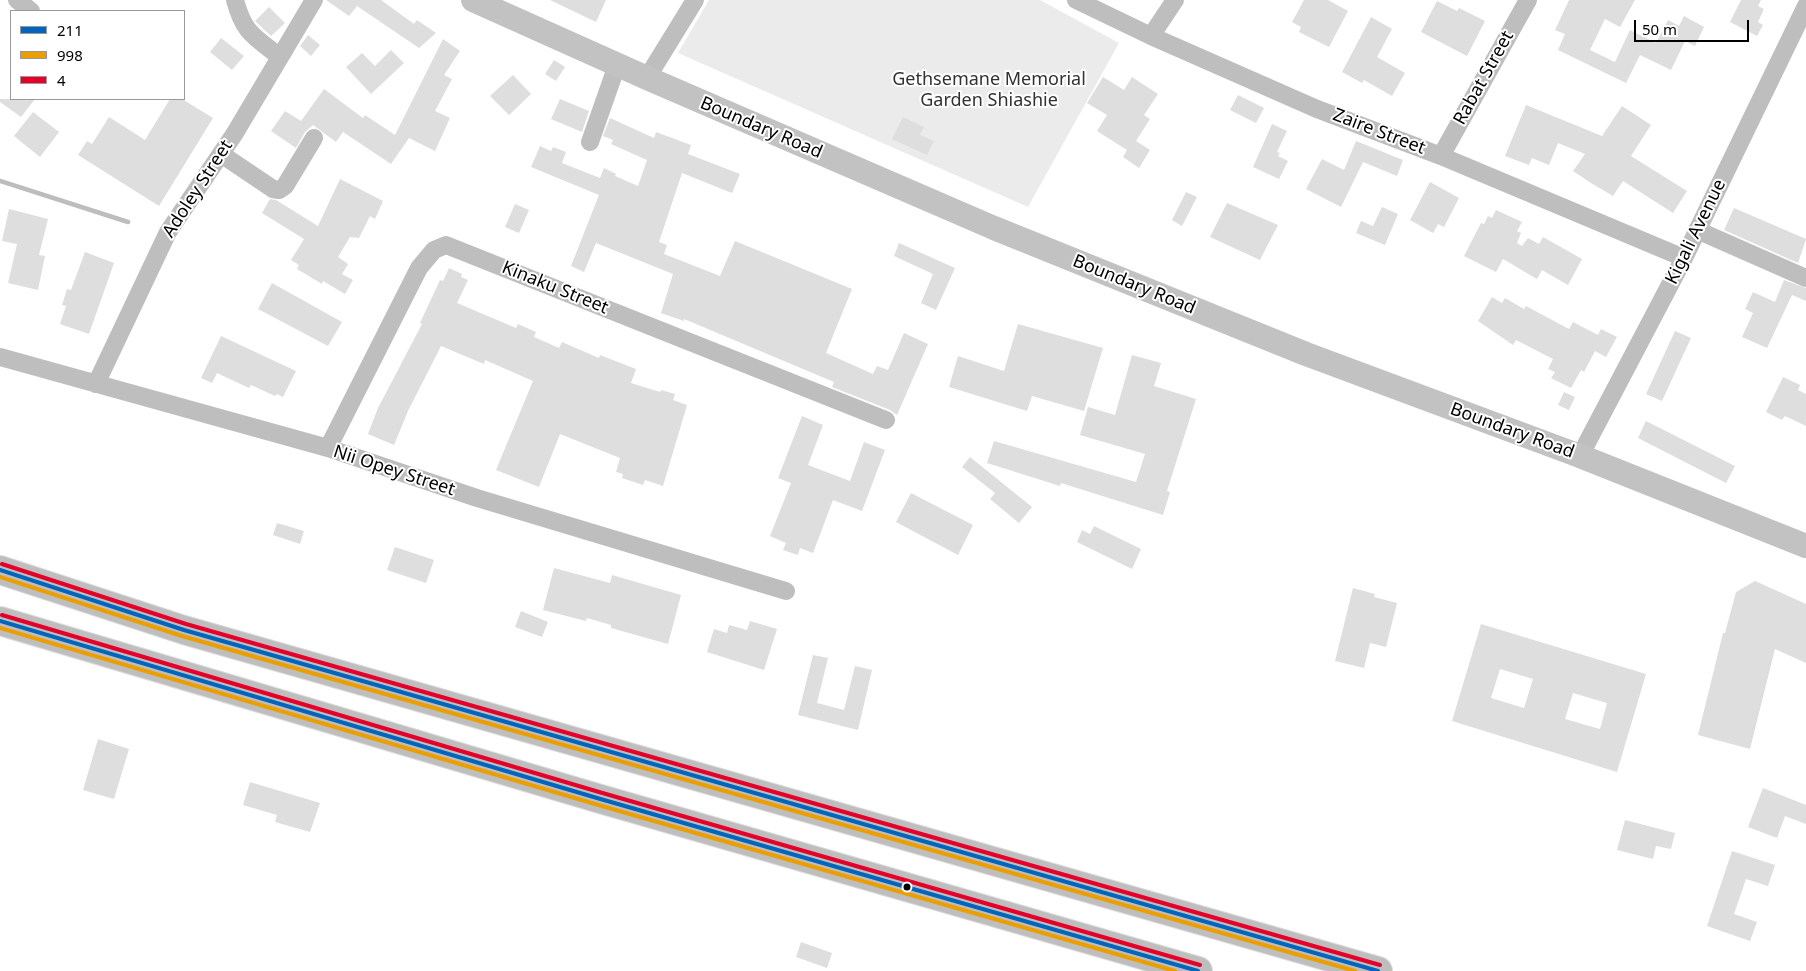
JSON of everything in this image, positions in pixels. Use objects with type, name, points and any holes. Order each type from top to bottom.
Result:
[{"type":"highway","points":[[0,570],[184,630],[1378,971]]},
{"type":"highway","points":[[0,621],[587,795],[1198,971]]},
{"type":"main road","name":"Boundary Road","points":[[473,0],[617,65],[1021,239],[1306,354],[1580,456],[1806,546]]},
{"type":"street","points":[[17,0],[30,10]]},
{"type":"street","points":[[235,0],[240,21],[245,29],[280,57]]},
{"type":"street","name":"Adoley Street","points":[[96,384],[168,232],[221,154],[314,0]]},
{"type":"street","points":[[647,78],[695,0]]},
{"type":"street","name":"Zaire Street","points":[[1076,0],[1317,109],[1441,156],[1684,258]]},
{"type":"street","points":[[1152,36],[1176,0]]},
{"type":"street","name":"Rabat Street","points":[[1441,156],[1528,0]]},
{"type":"street","name":"Kigali Avenue","points":[[1580,456],[1684,258],[1805,11]]},
{"type":"street","points":[[590,142],[617,65]]},
{"type":"street","points":[[221,154],[273,189],[279,190],[285,186],[314,138]]},
{"type":"street","points":[[1697,230],[1806,278]]},
{"type":"street","name":"Kinaku Street","points":[[328,448],[419,268],[434,250],[446,245],[886,420]]},
{"type":"street","name":"Nii Opey Street","points":[[0,357],[328,448],[477,498],[786,591]]},
{"type":"green space","name":"Gethsemane Memorial Garden Shiashie","points":[[709,0],[1040,0],[1119,43],[1028,207],[678,53]]},
{"type":"building","points":[[326,0],[381,0],[414,24],[417,20],[436,33],[419,48],[357,6],[349,16]]},
{"type":"building","points":[[550,0],[606,0],[596,22]]},
{"type":"building","points":[[1304,0],[1328,0],[1348,11],[1329,47],[1299,32],[1301,27],[1292,22]]},
{"type":"building","points":[[1569,0],[1635,0],[1620,27],[1605,19],[1590,50],[1615,62],[1630,30],[1656,43],[1668,20],[1679,26],[1684,16],[1704,27],[1695,46],[1685,41],[1671,70],[1640,55],[1626,83],[1558,50],[1565,34],[1555,30]]},
{"type":"building","points":[[1741,0],[1761,0],[1758,6],[1764,9],[1758,22],[1763,25],[1757,36],[1730,22]]},
{"type":"building","points":[[1437,1],[1457,11],[1459,8],[1485,21],[1467,56],[1421,32]]},
{"type":"building","points":[[269,7],[285,23],[271,36],[255,21]]},
{"type":"building","points":[[1371,17],[1392,29],[1377,57],[1405,73],[1392,96],[1364,80],[1362,83],[1342,72]]},
{"type":"building","points":[[308,35],[320,45],[311,56],[300,46]]},
{"type":"building","points":[[221,38],[244,56],[232,70],[210,52]]},
{"type":"building","points":[[443,39],[460,51],[444,75],[452,79],[435,111],[450,118],[435,151],[409,138],[391,164],[343,132],[336,142],[313,125],[305,132],[296,148],[271,131],[285,111],[301,121],[324,89],[363,118],[365,115],[395,135]]},
{"type":"building","points":[[391,50],[404,63],[371,94],[346,67],[362,53],[375,66]]},
{"type":"building","points":[[554,60],[565,67],[556,81],[545,74]]},
{"type":"building","points":[[513,75],[531,94],[509,115],[490,96]]},
{"type":"building","points":[[1103,77],[1124,90],[1132,77],[1158,94],[1144,115],[1150,119],[1136,141],[1150,150],[1139,168],[1123,157],[1127,150],[1097,131],[1107,115],[1087,103]]},
{"type":"building","points":[[1238,95],[1264,108],[1256,123],[1230,110]]},
{"type":"building","points":[[0,99],[34,100],[21,117],[0,102]]},
{"type":"building","points":[[560,99],[589,111],[582,132],[551,119]]},
{"type":"building","points":[[169,100],[184,100],[213,118],[159,206],[78,155],[87,141],[92,144],[109,117],[145,140]]},
{"type":"building","points":[[1526,105],[1602,136],[1622,106],[1651,125],[1631,156],[1687,191],[1673,213],[1623,181],[1613,196],[1591,183],[1573,171],[1585,154],[1558,143],[1549,165],[1532,158],[1529,165],[1505,156]]},
{"type":"building","points":[[33,112],[59,132],[40,157],[14,136]]},
{"type":"building","points":[[903,117],[924,127],[920,135],[934,141],[927,155],[892,139]]},
{"type":"building","points":[[610,118],[654,138],[656,132],[691,145],[688,154],[740,174],[732,193],[682,173],[659,242],[667,245],[664,254],[720,276],[735,241],[852,289],[826,353],[873,374],[877,366],[888,370],[904,333],[928,344],[897,415],[890,410],[832,387],[834,382],[684,319],[684,321],[661,313],[673,274],[596,243],[584,272],[571,266],[599,195],[531,167],[540,146],[551,151],[553,147],[566,152],[562,163],[600,178],[604,168],[616,174],[615,176],[638,186],[647,160],[611,144],[613,140],[603,136]]},
{"type":"building","points":[[1272,124],[1287,131],[1277,152],[1280,153],[1278,156],[1288,161],[1279,179],[1253,167]]},
{"type":"building","points":[[1356,141],[1403,160],[1397,176],[1363,162],[1341,207],[1306,189],[1322,159],[1344,170]]},
{"type":"building","points":[[340,179],[383,201],[375,219],[370,216],[359,238],[350,237],[338,257],[348,264],[342,274],[353,280],[345,294],[323,281],[322,284],[297,269],[299,265],[291,260],[304,239],[262,213],[270,199],[276,200],[318,226]]},
{"type":"building","points":[[1430,182],[1459,198],[1444,227],[1438,224],[1433,233],[1410,220]]},
{"type":"building","points":[[1186,192],[1197,197],[1182,226],[1172,220]]},
{"type":"building","points":[[1227,203],[1278,225],[1260,260],[1210,237]]},
{"type":"building","points":[[515,204],[529,210],[519,233],[505,227]]},
{"type":"building","points":[[1382,207],[1398,214],[1385,245],[1356,233],[1361,221],[1373,226]]},
{"type":"building","points":[[1734,208],[1806,239],[1798,263],[1724,230]]},
{"type":"building","points":[[9,209],[48,219],[39,255],[45,256],[38,290],[8,283],[17,244],[2,241]]},
{"type":"building","points":[[1496,210],[1522,222],[1517,231],[1521,233],[1517,243],[1522,246],[1528,238],[1539,244],[1543,237],[1582,259],[1568,285],[1542,270],[1537,279],[1503,259],[1496,272],[1464,256],[1481,223],[1484,224],[1488,216],[1492,218]]},
{"type":"building","points":[[899,243],[955,268],[936,310],[921,303],[933,274],[894,256]]},
{"type":"building","points":[[85,252],[114,263],[89,334],[60,324],[66,306],[62,305],[67,289],[71,290]]},
{"type":"building","points":[[449,268],[462,274],[461,277],[468,280],[457,303],[516,328],[518,324],[536,332],[534,337],[559,348],[562,342],[599,358],[600,355],[636,369],[631,383],[660,392],[661,390],[675,394],[673,400],[687,405],[663,486],[645,480],[643,485],[622,478],[623,474],[616,472],[620,458],[560,434],[539,487],[496,470],[533,381],[485,360],[484,364],[441,346],[408,411],[394,445],[368,434],[378,408],[422,324],[420,323],[440,280],[443,281]]},
{"type":"building","points":[[1784,280],[1806,288],[1806,301],[1792,295],[1767,348],[1742,337],[1753,313],[1745,309],[1753,292],[1775,302]]},
{"type":"building","points":[[272,283],[342,322],[328,346],[258,309]]},
{"type":"building","points":[[1492,297],[1502,303],[1505,298],[1524,309],[1526,306],[1569,329],[1573,322],[1598,335],[1601,329],[1617,337],[1606,357],[1595,351],[1584,372],[1581,370],[1571,388],[1551,378],[1555,372],[1548,369],[1553,359],[1516,340],[1513,345],[1478,321]]},
{"type":"building","points":[[1018,324],[1103,348],[1084,411],[1032,396],[1027,411],[949,387],[958,356],[1004,371]]},
{"type":"building","points":[[1675,331],[1691,338],[1662,401],[1646,394]]},
{"type":"building","points":[[221,336],[296,371],[283,397],[277,394],[275,396],[251,385],[249,388],[217,373],[212,383],[201,378]]},
{"type":"building","points":[[1132,355],[1161,363],[1154,386],[1196,399],[1167,491],[1170,492],[1163,515],[1061,483],[1060,486],[987,463],[994,441],[1136,482],[1145,454],[1080,435],[1088,407],[1115,415]]},
{"type":"building","points":[[1783,377],[1800,385],[1798,390],[1806,394],[1806,426],[1785,416],[1782,420],[1766,412]]},
{"type":"building","points":[[1564,392],[1575,397],[1569,410],[1558,405]]},
{"type":"building","points":[[802,416],[823,425],[808,465],[850,481],[864,442],[885,450],[862,511],[833,500],[813,553],[800,548],[798,555],[783,550],[786,543],[770,536],[791,483],[778,478]]},
{"type":"building","points":[[1646,421],[1735,466],[1726,483],[1638,438]]},
{"type":"building","points":[[970,457],[1032,507],[1019,523],[990,499],[995,493],[962,467]]},
{"type":"building","points":[[911,493],[973,525],[958,555],[896,522]]},
{"type":"building","points":[[277,523],[304,531],[300,544],[273,535]]},
{"type":"building","points":[[1094,526],[1141,549],[1132,569],[1077,542],[1082,530],[1090,534]]},
{"type":"building","points":[[395,547],[434,560],[426,583],[387,570]]},
{"type":"building","points":[[554,568],[610,583],[612,575],[681,595],[668,644],[611,628],[611,625],[587,618],[586,621],[543,610]]},
{"type":"building","points":[[1755,581],[1806,604],[1806,663],[1775,649],[1750,749],[1698,735],[1723,633],[1725,633],[1736,592]]},
{"type":"building","points":[[1353,588],[1375,594],[1374,597],[1397,603],[1386,647],[1370,643],[1364,668],[1335,661]]},
{"type":"building","points":[[521,611],[548,622],[542,637],[515,627]]},
{"type":"building","points":[[750,621],[777,629],[764,670],[707,652],[714,629],[727,633],[729,625],[747,630]]},
{"type":"building","points":[[1481,624],[1646,674],[1617,772],[1452,721]],"holes":[[[1500,669],[1533,679],[1524,708],[1491,698]],[[1573,693],[1607,703],[1600,729],[1565,719]]]},
{"type":"building","points":[[813,655],[828,658],[817,703],[844,710],[855,666],[872,670],[858,730],[798,715]]},
{"type":"building","points":[[98,739],[129,749],[114,799],[83,790]]},
{"type":"building","points":[[250,782],[320,803],[310,832],[275,822],[277,815],[243,805]]},
{"type":"building","points":[[1763,788],[1806,805],[1806,824],[1785,816],[1777,838],[1748,827]]},
{"type":"building","points":[[1625,820],[1675,833],[1671,849],[1656,846],[1653,859],[1617,850]]},
{"type":"building","points":[[1732,851],[1775,865],[1768,886],[1746,879],[1734,914],[1757,922],[1750,941],[1707,926]]},
{"type":"building","points":[[801,942],[832,953],[827,968],[796,957]]},
{"type":"waterway","points":[[0,181],[128,222]]},
{"type":"transit line","name":"4","points":[[2,564],[186,624],[1380,965]]},
{"type":"transit line","name":"211","points":[[0,570],[184,630],[1378,971]]},
{"type":"transit line","name":"998","points":[[0,577],[182,636],[1355,971]]},
{"type":"transit line","name":"4","points":[[2,615],[599,792],[1200,965]]},
{"type":"transit line","name":"211","points":[[0,621],[597,798],[1198,971]]},
{"type":"transit line","name":"998","points":[[0,628],[595,804],[1175,971]]}]
